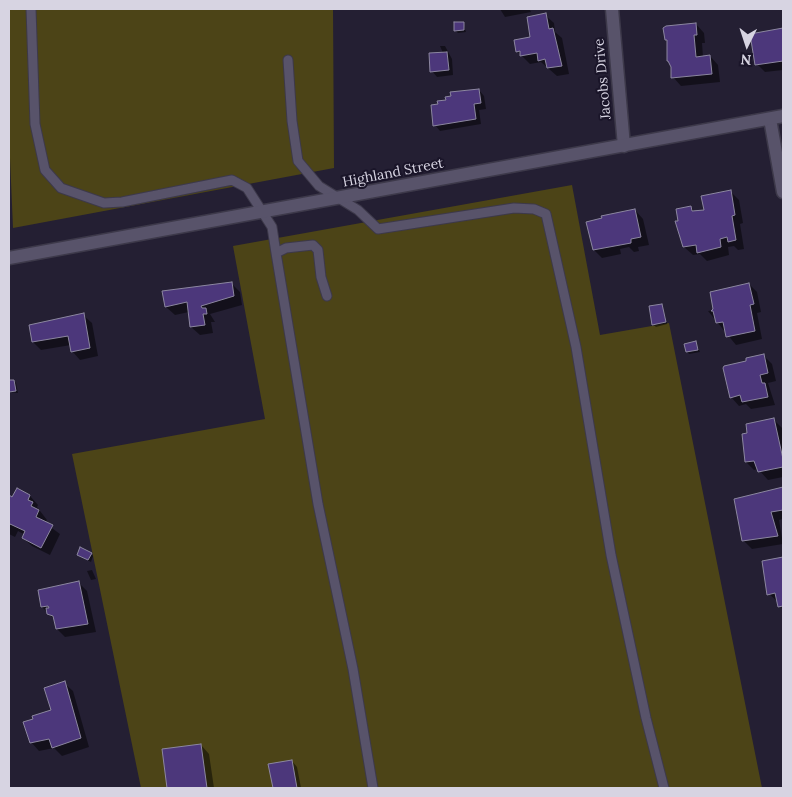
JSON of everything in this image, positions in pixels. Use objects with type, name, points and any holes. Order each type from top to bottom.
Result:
[{"type":"street","name":"Jacobs Drive","points":[[612,9],[624,146]]},
{"type":"street","name":"Highland Street","points":[[9,258],[339,199],[783,116]]},
{"type":"street","points":[[770,119],[783,192]]},
{"type":"lane","points":[[31,9],[35,124],[45,170],[61,188],[104,203],[122,202],[232,180],[247,188],[272,227],[312,468],[353,669],[372,788]]},
{"type":"lane","points":[[288,60],[292,121],[298,161],[319,186],[358,210],[378,229],[514,208],[534,209],[546,214],[576,347],[611,555],[646,718],[664,788]]},
{"type":"lane","points":[[276,252],[286,248],[312,245],[318,250],[321,277],[327,296]]},
{"type":"shaded area","points":[[9,9],[333,9],[334,168],[13,228],[9,135]]},
{"type":"shaded area","points":[[572,185],[600,335],[669,323],[762,788],[141,788],[72,454],[265,419],[233,246]]},
{"type":"building","points":[[546,13],[549,29],[553,28],[562,66],[547,68],[545,59],[538,61],[537,53],[520,56],[520,51],[516,52],[514,40],[530,37],[527,17]]},
{"type":"building","points":[[454,22],[464,22],[464,30],[454,31]]},
{"type":"building","points":[[696,23],[697,35],[694,35],[696,57],[710,55],[712,74],[671,78],[671,67],[667,61],[667,40],[665,40],[663,28],[666,26]]},
{"type":"building","points":[[783,28],[783,61],[755,65],[750,34]]},
{"type":"building","points":[[447,52],[449,70],[430,72],[429,53]]},
{"type":"building","points":[[479,89],[481,103],[474,104],[476,119],[433,126],[431,105],[438,104],[437,101],[446,100],[445,97],[451,96],[450,92]]},
{"type":"building","points":[[731,190],[735,215],[732,216],[736,240],[728,242],[727,237],[720,239],[721,247],[697,253],[696,245],[683,247],[675,221],[678,221],[676,209],[691,206],[692,211],[704,210],[701,196]]},
{"type":"building","points":[[635,209],[641,237],[631,239],[631,243],[593,250],[586,222],[602,218],[601,216]]},
{"type":"building","points":[[232,282],[234,296],[201,306],[206,308],[207,314],[203,314],[205,325],[190,327],[187,302],[165,307],[162,291]]},
{"type":"building","points":[[749,283],[754,304],[750,305],[755,331],[726,337],[723,322],[716,323],[713,311],[711,311],[713,309],[710,292]]},
{"type":"building","points":[[662,304],[666,322],[652,325],[649,306]]},
{"type":"building","points":[[84,313],[90,348],[71,352],[68,336],[32,342],[29,325]]},
{"type":"building","points":[[696,341],[698,350],[686,352],[684,344]]},
{"type":"building","points":[[764,354],[768,373],[760,375],[762,383],[765,383],[768,397],[742,402],[740,395],[730,398],[724,366],[746,361],[746,358]]},
{"type":"building","points":[[9,380],[14,380],[16,391],[9,392]]},
{"type":"building","points":[[774,418],[783,467],[758,472],[754,461],[745,462],[742,434],[747,433],[746,424]]},
{"type":"building","points":[[783,487],[783,510],[771,512],[778,536],[742,541],[734,499]]},
{"type":"building","points":[[17,488],[30,495],[28,500],[33,502],[31,506],[39,510],[36,517],[53,525],[41,548],[22,538],[25,531],[10,524],[9,526],[9,495],[12,497]]},
{"type":"building","points":[[80,547],[92,553],[88,560],[77,555]]},
{"type":"building","points":[[783,557],[783,606],[778,607],[775,593],[767,595],[762,561]]},
{"type":"building","points":[[79,581],[88,624],[56,629],[53,616],[47,614],[46,608],[49,608],[48,606],[41,607],[38,590]]},
{"type":"building","points":[[65,681],[81,738],[52,748],[49,739],[30,743],[23,722],[33,719],[32,716],[51,710],[44,688]]},
{"type":"building","points":[[201,744],[207,788],[167,788],[162,749]]},
{"type":"building","points":[[292,760],[297,788],[273,788],[268,764]]}]
